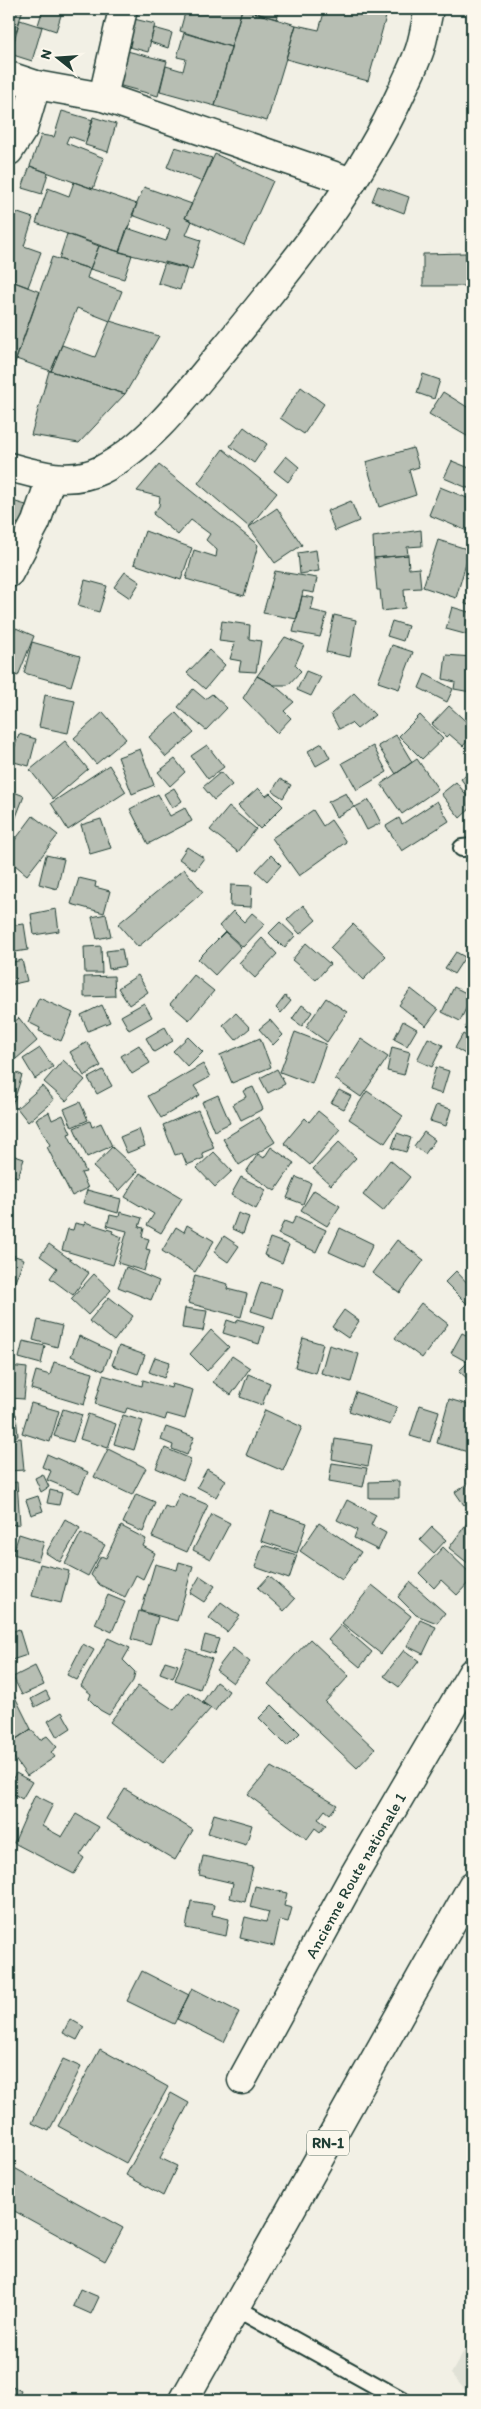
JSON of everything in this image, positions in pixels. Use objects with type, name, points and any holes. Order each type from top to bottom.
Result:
[{"type":"street","points":[[102,97],[123,9]]},
{"type":"street","points":[[9,467],[51,478],[73,478],[99,470],[132,452],[206,372],[304,252],[352,182],[388,122],[416,59],[429,9]]},
{"type":"street","points":[[9,76],[36,85],[102,97],[352,182]]},
{"type":"street","points":[[9,151],[23,129],[36,85]]},
{"type":"street","points":[[9,573],[36,522],[51,478]]},
{"type":"street","name":"Ancienne Route nationale 1","points":[[242,2080],[354,1875],[472,1673]]},
{"type":"street","name":"RN-1","points":[[184,2400],[472,1886]]},
{"type":"lane","points":[[236,2308],[402,2400]]},
{"type":"shaded area","points":[[472,2336],[472,2398],[451,2374]]},
{"type":"building","points":[[9,9],[23,9],[16,32],[9,29]]},
{"type":"building","points":[[43,9],[63,9],[56,31],[38,25]]},
{"type":"building","points":[[186,9],[242,9],[231,47],[180,31]]},
{"type":"building","points":[[242,9],[296,25],[267,121],[215,106]]},
{"type":"building","points":[[242,9],[280,9],[277,19]]},
{"type":"building","points":[[325,9],[368,9],[387,13],[368,81],[286,59],[296,25],[319,30]]},
{"type":"building","points":[[134,19],[155,24],[148,52],[126,46]]},
{"type":"building","points":[[20,20],[42,27],[32,61],[10,54]]},
{"type":"building","points":[[154,28],[172,33],[168,48],[150,42]]},
{"type":"building","points":[[184,33],[231,47],[215,106],[160,91],[166,66],[183,71],[186,59],[177,57]]},
{"type":"building","points":[[9,37],[15,38],[9,57]]},
{"type":"building","points":[[123,50],[167,61],[158,96],[114,84]]},
{"type":"building","points":[[9,90],[17,92],[12,117],[9,116]]},
{"type":"building","points":[[62,111],[93,120],[86,142],[69,136],[66,143],[104,158],[93,189],[30,166],[41,135],[54,137]]},
{"type":"building","points":[[93,117],[116,124],[108,152],[85,145]]},
{"type":"building","points":[[175,147],[212,158],[202,182],[167,167]]},
{"type":"building","points":[[215,154],[273,181],[244,245],[185,218]]},
{"type":"building","points":[[30,166],[48,173],[42,194],[22,188]]},
{"type":"building","points":[[74,182],[137,204],[119,252],[36,223],[48,188],[69,196]]},
{"type":"building","points":[[378,186],[409,197],[404,213],[372,201]]},
{"type":"building","points":[[144,187],[192,204],[185,218],[192,221],[186,235],[201,240],[192,270],[119,252],[127,228],[166,241],[170,229],[132,215]]},
{"type":"building","points":[[9,210],[33,218],[24,246],[41,252],[28,287],[9,280]]},
{"type":"building","points":[[67,234],[99,246],[90,269],[59,259]]},
{"type":"building","points":[[99,246],[132,255],[124,279],[90,269]]},
{"type":"building","points":[[466,253],[466,286],[423,286],[423,254]]},
{"type":"building","points":[[52,257],[90,269],[87,278],[122,291],[110,321],[77,308],[51,371],[16,359]]},
{"type":"building","points":[[165,262],[187,268],[180,290],[158,283]]},
{"type":"building","points":[[9,280],[40,292],[10,377],[9,377]]},
{"type":"building","points":[[110,321],[159,336],[125,394],[51,371],[62,345],[95,357]]},
{"type":"building","points":[[49,371],[125,394],[79,443],[31,435]]},
{"type":"building","points":[[423,374],[440,380],[434,399],[417,393]]},
{"type":"building","points":[[301,387],[324,404],[304,434],[280,418]]},
{"type":"building","points":[[443,392],[472,410],[472,439],[429,414]]},
{"type":"building","points":[[244,427],[267,444],[254,463],[230,446]]},
{"type":"building","points":[[413,448],[419,467],[409,470],[416,495],[379,507],[366,462]]},
{"type":"building","points":[[223,449],[277,493],[249,527],[198,483]]},
{"type":"building","points":[[286,456],[299,467],[288,482],[274,471]]},
{"type":"building","points":[[452,461],[472,469],[470,489],[444,478]]},
{"type":"building","points":[[159,465],[258,545],[244,596],[186,579],[194,550],[216,557],[217,550],[206,540],[210,534],[191,520],[178,535],[153,514],[159,506],[160,497],[137,491]]},
{"type":"building","points":[[440,487],[472,500],[472,533],[429,515]]},
{"type":"building","points":[[9,500],[26,505],[20,524],[9,521]]},
{"type":"building","points":[[351,501],[359,521],[335,531],[327,511]]},
{"type":"building","points":[[277,508],[302,545],[275,563],[249,527]]},
{"type":"building","points":[[9,521],[16,523],[9,540]]},
{"type":"building","points":[[421,530],[422,546],[407,547],[408,555],[374,558],[373,537]]},
{"type":"building","points":[[145,531],[192,548],[181,580],[134,564]]},
{"type":"building","points":[[438,540],[470,550],[456,598],[423,587]]},
{"type":"building","points":[[316,550],[319,571],[300,574],[298,553]]},
{"type":"building","points":[[408,555],[409,569],[419,568],[421,588],[404,589],[405,608],[382,611],[380,590],[377,590],[374,558]]},
{"type":"building","points":[[275,571],[317,578],[314,593],[303,591],[297,619],[263,613]]},
{"type":"building","points":[[125,572],[140,582],[130,598],[114,587]]},
{"type":"building","points":[[85,580],[107,586],[99,612],[78,606]]},
{"type":"building","points":[[472,580],[472,606],[465,604]]},
{"type":"building","points":[[302,596],[314,598],[311,610],[327,614],[320,637],[293,632]]},
{"type":"building","points":[[452,607],[472,613],[472,636],[446,629]]},
{"type":"building","points":[[334,615],[356,620],[350,657],[326,652]]},
{"type":"building","points":[[222,621],[250,625],[249,639],[261,641],[256,672],[239,671],[241,661],[230,659],[235,643],[219,641]]},
{"type":"building","points":[[392,621],[408,626],[403,641],[387,636]]},
{"type":"building","points":[[16,628],[34,636],[18,676],[9,673],[9,644]]},
{"type":"building","points":[[285,637],[304,645],[295,665],[301,671],[288,685],[274,685],[257,676]]},
{"type":"building","points":[[32,642],[80,656],[71,686],[24,673]]},
{"type":"building","points":[[392,645],[413,652],[399,689],[378,682]]},
{"type":"building","points":[[209,650],[225,665],[205,689],[187,673]]},
{"type":"building","points":[[446,655],[472,657],[472,695],[471,692],[454,689],[455,682],[443,679]]},
{"type":"building","points":[[306,671],[321,677],[311,696],[297,690]]},
{"type":"building","points":[[425,674],[453,689],[447,702],[419,688]]},
{"type":"building","points":[[257,676],[274,685],[294,702],[284,711],[291,718],[277,733],[243,698]]},
{"type":"building","points":[[9,686],[14,690],[9,696]]},
{"type":"building","points":[[193,689],[205,699],[212,694],[227,708],[206,730],[178,707]]},
{"type":"building","points":[[354,693],[375,715],[357,729],[351,723],[339,729],[331,714]]},
{"type":"building","points":[[45,695],[75,701],[68,733],[39,727]]},
{"type":"building","points":[[449,706],[472,727],[472,736],[463,746],[449,734],[446,737],[432,724]]},
{"type":"building","points":[[103,712],[126,739],[96,764],[74,738]]},
{"type":"building","points":[[176,713],[194,733],[166,757],[149,737]]},
{"type":"building","points":[[420,715],[443,739],[422,759],[399,736]]},
{"type":"building","points":[[19,734],[36,739],[29,766],[10,761]]},
{"type":"building","points":[[396,735],[412,762],[396,774],[378,746]]},
{"type":"building","points":[[65,741],[88,769],[53,799],[30,770]]},
{"type":"building","points":[[322,743],[330,758],[316,766],[308,751]]},
{"type":"building","points":[[207,745],[224,767],[208,779],[191,756]]},
{"type":"building","points":[[373,746],[387,772],[357,790],[342,763]]},
{"type":"building","points":[[140,749],[154,785],[132,794],[118,757]]},
{"type":"building","points":[[175,759],[185,772],[170,786],[158,772]]},
{"type":"building","points":[[417,759],[438,789],[402,814],[381,784]]},
{"type":"building","points":[[109,765],[126,792],[68,830],[51,803]]},
{"type":"building","points":[[221,772],[232,785],[214,800],[203,787]]},
{"type":"building","points":[[470,772],[472,787],[469,790],[461,779]]},
{"type":"building","points":[[280,779],[291,785],[283,798],[272,791]]},
{"type":"building","points":[[456,782],[472,802],[472,807],[460,818],[441,794]]},
{"type":"building","points":[[174,788],[182,801],[172,808],[164,794]]},
{"type":"building","points":[[258,788],[266,796],[270,793],[283,806],[260,829],[238,806]]},
{"type":"building","points":[[9,790],[24,796],[13,825],[9,823]]},
{"type":"building","points":[[346,793],[354,807],[336,817],[328,802]]},
{"type":"building","points":[[158,794],[170,816],[185,808],[192,821],[148,844],[130,809]]},
{"type":"building","points":[[369,800],[381,823],[367,830],[355,807]]},
{"type":"building","points":[[437,801],[449,821],[402,851],[386,826],[399,818],[402,824]]},
{"type":"building","points":[[229,807],[256,829],[238,852],[210,830]]},
{"type":"building","points":[[313,810],[323,826],[331,820],[346,842],[299,876],[272,838]]},
{"type":"building","points":[[33,816],[58,835],[27,875],[9,860],[9,848]]},
{"type":"building","points":[[101,819],[111,848],[90,854],[81,825]]},
{"type":"building","points":[[187,847],[204,858],[195,870],[179,859]]},
{"type":"building","points":[[46,855],[64,859],[57,889],[39,884]]},
{"type":"building","points":[[271,855],[281,865],[267,881],[256,871]]},
{"type":"building","points":[[184,869],[203,892],[138,947],[118,924]]},
{"type":"building","points":[[79,878],[96,882],[95,887],[110,891],[104,913],[71,904]]},
{"type":"building","points":[[231,885],[252,886],[251,907],[230,906]]},
{"type":"building","points":[[303,905],[316,920],[300,934],[287,920]]},
{"type":"building","points":[[56,909],[59,931],[34,935],[31,914]]},
{"type":"building","points":[[233,911],[244,922],[252,913],[265,924],[243,947],[219,926]]},
{"type":"building","points":[[106,914],[111,936],[97,939],[92,917]]},
{"type":"building","points":[[13,915],[15,925],[24,924],[28,950],[9,953],[9,916]]},
{"type":"building","points":[[280,922],[295,936],[284,948],[269,933]]},
{"type":"building","points":[[353,924],[386,956],[363,980],[330,948]]},
{"type":"building","points":[[225,932],[241,947],[215,975],[198,959]]},
{"type":"building","points":[[262,938],[277,954],[255,978],[239,963]]},
{"type":"building","points":[[472,938],[472,950],[466,944]]},
{"type":"building","points":[[306,943],[330,964],[316,980],[292,960]]},
{"type":"building","points":[[101,946],[102,973],[85,973],[84,947]]},
{"type":"building","points":[[122,949],[125,966],[109,969],[106,951]]},
{"type":"building","points":[[456,952],[465,957],[454,974],[445,968]]},
{"type":"building","points":[[22,960],[27,981],[9,985],[9,963]]},
{"type":"building","points":[[138,975],[148,992],[129,1005],[118,988]]},
{"type":"building","points":[[194,975],[214,991],[189,1020],[170,1004]]},
{"type":"building","points":[[114,976],[115,996],[84,997],[84,977]]},
{"type":"building","points":[[454,987],[472,996],[460,1021],[442,1012]]},
{"type":"building","points":[[411,989],[438,1010],[426,1026],[399,1005]]},
{"type":"building","points":[[285,996],[291,1001],[281,1013],[276,1008]]},
{"type":"building","points":[[39,998],[73,1013],[61,1041],[39,1031],[40,1028],[28,1022]]},
{"type":"building","points":[[326,998],[347,1012],[327,1042],[306,1027]]},
{"type":"building","points":[[144,1003],[152,1017],[129,1030],[121,1016]]},
{"type":"building","points":[[102,1005],[110,1022],[88,1031],[81,1015]]},
{"type":"building","points":[[302,1005],[312,1012],[302,1026],[292,1019]]},
{"type":"building","points":[[236,1013],[250,1028],[236,1040],[223,1025]]},
{"type":"building","points":[[472,1014],[472,1031],[465,1027]]},
{"type":"building","points":[[19,1018],[37,1041],[16,1059],[9,1049],[9,1026]]},
{"type":"building","points":[[270,1020],[283,1035],[273,1045],[259,1029]]},
{"type":"building","points":[[403,1021],[417,1029],[407,1046],[394,1039]]},
{"type":"building","points":[[165,1027],[173,1041],[154,1052],[146,1038]]},
{"type":"building","points":[[295,1032],[326,1044],[312,1084],[280,1072]]},
{"type":"building","points":[[463,1034],[472,1039],[472,1058],[455,1048]]},
{"type":"building","points":[[188,1037],[203,1052],[188,1067],[173,1051]]},
{"type":"building","points":[[260,1038],[271,1067],[232,1083],[220,1055]]},
{"type":"building","points":[[428,1038],[443,1045],[432,1067],[417,1060]]},
{"type":"building","points":[[361,1039],[388,1057],[361,1097],[335,1079]]},
{"type":"building","points":[[87,1042],[101,1066],[84,1076],[70,1052]]},
{"type":"building","points":[[139,1045],[150,1063],[132,1074],[121,1056]]},
{"type":"building","points":[[392,1047],[410,1052],[404,1075],[387,1071]]},
{"type":"building","points":[[40,1048],[53,1067],[35,1079],[23,1059]]},
{"type":"building","points":[[63,1060],[85,1080],[66,1101],[44,1082]]},
{"type":"building","points":[[203,1064],[210,1077],[194,1086],[200,1095],[161,1118],[148,1096]]},
{"type":"building","points":[[436,1067],[449,1071],[442,1094],[429,1090]]},
{"type":"building","points":[[277,1069],[285,1084],[268,1093],[260,1078]]},
{"type":"building","points":[[9,1070],[22,1075],[14,1101],[9,1100]]},
{"type":"building","points":[[103,1070],[112,1086],[97,1094],[88,1078]]},
{"type":"building","points":[[42,1086],[54,1100],[28,1122],[17,1108]]},
{"type":"building","points":[[253,1087],[263,1109],[241,1120],[233,1104],[246,1097],[243,1091]]},
{"type":"building","points":[[339,1090],[351,1096],[344,1109],[331,1103]]},
{"type":"building","points":[[367,1091],[403,1116],[385,1143],[349,1119]]},
{"type":"building","points":[[218,1095],[230,1123],[214,1131],[202,1102]]},
{"type":"building","points":[[9,1101],[13,1102],[9,1116]]},
{"type":"building","points":[[80,1102],[88,1120],[72,1127],[64,1109]]},
{"type":"building","points":[[436,1105],[451,1109],[446,1126],[430,1121]]},
{"type":"building","points":[[198,1110],[214,1148],[202,1153],[204,1158],[187,1165],[182,1153],[175,1155],[163,1125]]},
{"type":"building","points":[[318,1111],[340,1129],[310,1165],[284,1143],[305,1118],[309,1122]]},
{"type":"building","points":[[49,1112],[52,1120],[63,1115],[71,1133],[68,1134],[86,1172],[81,1173],[88,1188],[72,1196],[47,1147],[50,1145],[36,1119]]},
{"type":"building","points":[[259,1117],[275,1142],[239,1165],[223,1139]]},
{"type":"building","points":[[90,1121],[92,1127],[101,1123],[112,1146],[87,1157],[74,1128]]},
{"type":"building","points":[[139,1129],[145,1146],[127,1153],[120,1137]]},
{"type":"building","points":[[424,1132],[435,1140],[425,1154],[414,1146]]},
{"type":"building","points":[[397,1133],[411,1138],[406,1152],[392,1148]]},
{"type":"building","points":[[339,1142],[356,1158],[331,1185],[313,1169]]},
{"type":"building","points":[[112,1147],[138,1171],[119,1191],[93,1167]]},
{"type":"building","points":[[271,1147],[294,1163],[275,1191],[246,1172],[258,1154],[264,1158]]},
{"type":"building","points":[[9,1151],[13,1153],[12,1155],[24,1159],[18,1177],[9,1174]]},
{"type":"building","points":[[214,1152],[232,1171],[215,1187],[197,1168]]},
{"type":"building","points":[[390,1160],[410,1177],[383,1211],[363,1195]]},
{"type":"building","points":[[140,1173],[182,1198],[161,1233],[147,1225],[154,1214],[125,1197]]},
{"type":"building","points":[[241,1177],[266,1190],[256,1209],[231,1195]]},
{"type":"building","points":[[296,1177],[311,1183],[303,1204],[287,1198]]},
{"type":"building","points":[[87,1190],[121,1199],[118,1213],[83,1203]]},
{"type":"building","points":[[314,1190],[340,1206],[327,1226],[301,1210]]},
{"type":"building","points":[[9,1196],[15,1198],[10,1214],[9,1214]]},
{"type":"building","points":[[120,1212],[142,1218],[139,1227],[144,1228],[142,1237],[149,1239],[146,1249],[150,1250],[144,1271],[118,1263],[127,1231],[107,1226],[110,1215],[119,1217]]},
{"type":"building","points":[[238,1213],[249,1217],[243,1234],[232,1229]]},
{"type":"building","points":[[296,1216],[326,1230],[316,1252],[278,1234],[284,1221],[292,1224]]},
{"type":"building","points":[[85,1222],[113,1231],[112,1233],[122,1237],[113,1265],[62,1250],[68,1229],[73,1230],[75,1223],[84,1225]]},
{"type":"building","points":[[187,1225],[214,1241],[195,1272],[162,1251],[176,1227],[184,1232]]},
{"type":"building","points":[[340,1228],[373,1244],[362,1267],[329,1252]]},
{"type":"building","points":[[224,1236],[239,1246],[228,1262],[214,1252]]},
{"type":"building","points":[[270,1238],[289,1245],[282,1263],[264,1255]]},
{"type":"building","points":[[397,1240],[424,1260],[400,1293],[372,1273]]},
{"type":"building","points":[[49,1244],[89,1273],[73,1295],[50,1278],[57,1268],[40,1256]]},
{"type":"building","points":[[9,1254],[24,1259],[12,1289],[9,1288]]},
{"type":"building","points":[[126,1267],[159,1281],[151,1300],[118,1287]]},
{"type":"building","points":[[456,1271],[472,1288],[472,1301],[468,1305],[445,1282]]},
{"type":"building","points":[[94,1274],[111,1290],[88,1315],[71,1299]]},
{"type":"building","points":[[195,1275],[228,1284],[227,1289],[247,1294],[241,1317],[188,1303]]},
{"type":"building","points":[[261,1282],[282,1289],[273,1318],[251,1311]]},
{"type":"building","points":[[109,1297],[133,1316],[114,1341],[89,1321]]},
{"type":"building","points":[[421,1303],[448,1324],[422,1358],[395,1338]]},
{"type":"building","points":[[185,1308],[207,1311],[203,1331],[182,1328]]},
{"type":"building","points":[[344,1310],[359,1321],[348,1338],[332,1327]]},
{"type":"building","points":[[238,1319],[264,1327],[259,1344],[223,1333],[227,1320],[236,1323]]},
{"type":"building","points":[[38,1320],[62,1326],[57,1347],[33,1340]]},
{"type":"building","points":[[211,1330],[229,1347],[207,1371],[190,1354]]},
{"type":"building","points":[[462,1333],[472,1338],[472,1352],[467,1362],[451,1353]]},
{"type":"building","points":[[79,1336],[111,1351],[103,1371],[71,1356]]},
{"type":"building","points":[[9,1338],[13,1349],[9,1350]]},
{"type":"building","points":[[303,1338],[323,1344],[315,1373],[295,1367]]},
{"type":"building","points":[[23,1341],[45,1346],[41,1364],[19,1358]]},
{"type":"building","points":[[329,1345],[359,1354],[351,1382],[321,1373]]},
{"type":"building","points":[[119,1346],[145,1355],[138,1374],[112,1365]]},
{"type":"building","points":[[232,1356],[250,1368],[231,1395],[213,1382]]},
{"type":"building","points":[[155,1357],[170,1362],[164,1378],[149,1372]]},
{"type":"building","points":[[472,1358],[472,1383],[459,1371]]},
{"type":"building","points":[[54,1362],[93,1373],[84,1405],[31,1389],[36,1371],[50,1375]]},
{"type":"building","points":[[9,1366],[27,1368],[24,1399],[9,1398]]},
{"type":"building","points":[[248,1374],[270,1383],[262,1405],[240,1397]]},
{"type":"building","points":[[103,1375],[142,1386],[143,1380],[171,1388],[172,1384],[193,1390],[185,1419],[167,1414],[165,1420],[127,1408],[125,1413],[95,1404]]},
{"type":"building","points":[[356,1392],[397,1407],[390,1425],[349,1411]]},
{"type":"building","points":[[449,1399],[472,1406],[472,1438],[468,1452],[437,1443]]},
{"type":"building","points":[[31,1403],[59,1411],[50,1442],[22,1433]]},
{"type":"building","points":[[420,1405],[439,1411],[430,1442],[410,1436]]},
{"type":"building","points":[[63,1409],[82,1415],[73,1442],[54,1436]]},
{"type":"building","points":[[265,1410],[302,1427],[283,1471],[246,1455]]},
{"type":"building","points":[[16,1414],[18,1436],[9,1437],[9,1415]]},
{"type":"building","points":[[88,1414],[116,1424],[108,1448],[80,1439]]},
{"type":"building","points":[[123,1415],[143,1421],[134,1450],[114,1444]]},
{"type":"building","points":[[166,1427],[194,1437],[187,1455],[172,1449],[173,1445],[161,1440]]},
{"type":"building","points":[[21,1438],[24,1470],[9,1471],[9,1439]]},
{"type":"building","points":[[335,1439],[372,1445],[368,1466],[332,1459]]},
{"type":"building","points":[[165,1448],[191,1459],[183,1480],[156,1468]]},
{"type":"building","points":[[108,1449],[146,1468],[132,1495],[94,1477]]},
{"type":"building","points":[[47,1454],[88,1472],[79,1493],[47,1480],[51,1471],[42,1467]]},
{"type":"building","points":[[332,1463],[367,1468],[363,1487],[329,1481]]},
{"type":"building","points":[[207,1469],[226,1480],[216,1497],[197,1487]]},
{"type":"building","points":[[43,1474],[49,1487],[41,1492],[35,1478]]},
{"type":"building","points":[[399,1481],[399,1498],[369,1498],[369,1482]]},
{"type":"building","points":[[17,1482],[20,1524],[9,1525],[9,1483]]},
{"type":"building","points":[[467,1484],[472,1491],[472,1499],[464,1505],[455,1492]]},
{"type":"building","points":[[50,1490],[62,1493],[59,1505],[47,1503]]},
{"type":"building","points":[[180,1493],[208,1505],[187,1552],[152,1537],[165,1506],[173,1509]]},
{"type":"building","points":[[136,1494],[155,1502],[143,1532],[123,1523]]},
{"type":"building","points":[[38,1496],[43,1511],[31,1515],[26,1500]]},
{"type":"building","points":[[347,1500],[376,1515],[371,1525],[386,1533],[378,1550],[354,1538],[357,1530],[337,1520]]},
{"type":"building","points":[[271,1511],[307,1523],[297,1553],[261,1541]]},
{"type":"building","points":[[212,1514],[230,1523],[211,1559],[193,1550]]},
{"type":"building","points":[[472,1516],[472,1559],[469,1564],[449,1548]]},
{"type":"building","points":[[65,1519],[80,1528],[60,1562],[46,1553]]},
{"type":"building","points":[[319,1523],[361,1552],[342,1580],[300,1551]]},
{"type":"building","points":[[121,1526],[146,1539],[143,1546],[155,1553],[143,1579],[136,1575],[125,1597],[100,1585],[91,1575],[101,1556],[106,1558]]},
{"type":"building","points":[[432,1527],[446,1540],[434,1553],[420,1540]]},
{"type":"building","points":[[81,1533],[105,1545],[88,1576],[65,1564]]},
{"type":"building","points":[[19,1534],[44,1542],[38,1561],[13,1554]]},
{"type":"building","points":[[263,1545],[297,1555],[289,1579],[255,1567]]},
{"type":"building","points":[[443,1547],[472,1575],[472,1579],[457,1595],[441,1580],[434,1588],[419,1573]]},
{"type":"building","points":[[179,1562],[193,1566],[177,1621],[141,1611],[155,1564],[177,1570]]},
{"type":"building","points":[[40,1564],[69,1571],[61,1603],[32,1596]]},
{"type":"building","points":[[200,1576],[215,1586],[204,1602],[190,1593]]},
{"type":"building","points":[[269,1576],[295,1599],[284,1611],[258,1588]]},
{"type":"building","points":[[410,1582],[445,1613],[437,1623],[416,1615],[398,1597]]},
{"type":"building","points":[[372,1585],[411,1616],[381,1654],[342,1623]]},
{"type":"building","points":[[108,1595],[125,1602],[112,1632],[95,1624]]},
{"type":"building","points":[[221,1602],[240,1616],[227,1632],[209,1618]]},
{"type":"building","points":[[139,1611],[158,1617],[150,1645],[131,1639]]},
{"type":"building","points":[[420,1620],[436,1627],[423,1654],[407,1646]]},
{"type":"building","points":[[341,1625],[372,1652],[360,1667],[328,1640]]},
{"type":"building","points":[[19,1629],[27,1655],[9,1661],[9,1633]]},
{"type":"building","points":[[205,1635],[219,1639],[214,1654],[201,1650]]},
{"type":"building","points":[[108,1638],[130,1648],[123,1660],[135,1672],[133,1681],[109,1715],[100,1710],[89,1699],[91,1694],[81,1686]]},
{"type":"building","points":[[310,1639],[349,1676],[325,1702],[375,1749],[357,1768],[268,1684]]},
{"type":"building","points":[[83,1644],[94,1650],[77,1680],[67,1675]]},
{"type":"building","points":[[233,1648],[250,1662],[233,1683],[216,1670]]},
{"type":"building","points":[[187,1649],[212,1659],[200,1689],[175,1680]]},
{"type":"building","points":[[404,1650],[419,1661],[399,1687],[384,1676]]},
{"type":"building","points":[[165,1661],[178,1665],[173,1678],[160,1673]]},
{"type":"building","points":[[35,1666],[44,1685],[22,1695],[13,1677]]},
{"type":"building","points":[[216,1682],[229,1691],[215,1711],[202,1703]]},
{"type":"building","points":[[9,1685],[31,1729],[11,1742],[9,1737]]},
{"type":"building","points":[[138,1686],[174,1710],[188,1692],[211,1708],[163,1763],[110,1722]]},
{"type":"building","points":[[46,1691],[50,1699],[35,1707],[31,1699]]},
{"type":"building","points":[[272,1705],[300,1733],[287,1746],[259,1718]]},
{"type":"building","points":[[62,1712],[71,1728],[57,1737],[48,1721]]},
{"type":"building","points":[[31,1729],[40,1740],[47,1736],[57,1747],[51,1752],[55,1757],[27,1776],[9,1751],[9,1744]]},
{"type":"building","points":[[271,1767],[337,1805],[330,1814],[325,1810],[318,1819],[326,1825],[320,1832],[315,1828],[307,1839],[248,1795]]},
{"type":"building","points":[[16,1773],[32,1782],[22,1799],[9,1791],[9,1785]]},
{"type":"building","points":[[125,1789],[193,1830],[175,1860],[106,1819]]},
{"type":"building","points":[[35,1795],[53,1804],[42,1826],[62,1837],[76,1814],[99,1827],[80,1855],[84,1858],[74,1874],[14,1843]]},
{"type":"building","points":[[214,1814],[252,1825],[246,1845],[208,1833]]},
{"type":"building","points":[[203,1856],[253,1867],[245,1902],[230,1898],[233,1883],[199,1875]]},
{"type":"building","points":[[255,1886],[287,1893],[284,1906],[292,1908],[288,1922],[280,1920],[274,1946],[240,1938],[245,1917],[266,1922],[269,1912],[250,1907]]},
{"type":"building","points":[[191,1901],[214,1905],[212,1915],[229,1919],[226,1936],[186,1928]]},
{"type":"building","points":[[142,1971],[189,1995],[174,2024],[127,2001]]},
{"type":"building","points":[[192,1988],[239,2012],[224,2042],[177,2019]]},
{"type":"building","points":[[70,2019],[84,2027],[77,2040],[63,2033]]},
{"type":"building","points":[[100,2049],[168,2087],[126,2163],[58,2126]]},
{"type":"building","points":[[63,2059],[81,2067],[49,2131],[32,2123]]},
{"type":"building","points":[[171,2093],[189,2103],[160,2158],[177,2166],[163,2196],[126,2175]]},
{"type":"building","points":[[9,2165],[123,2228],[105,2261],[9,2208]]},
{"type":"building","points":[[80,2289],[99,2297],[91,2314],[73,2306]]},
{"type":"building","points":[[9,2384],[21,2391],[17,2400],[9,2400]]}]
